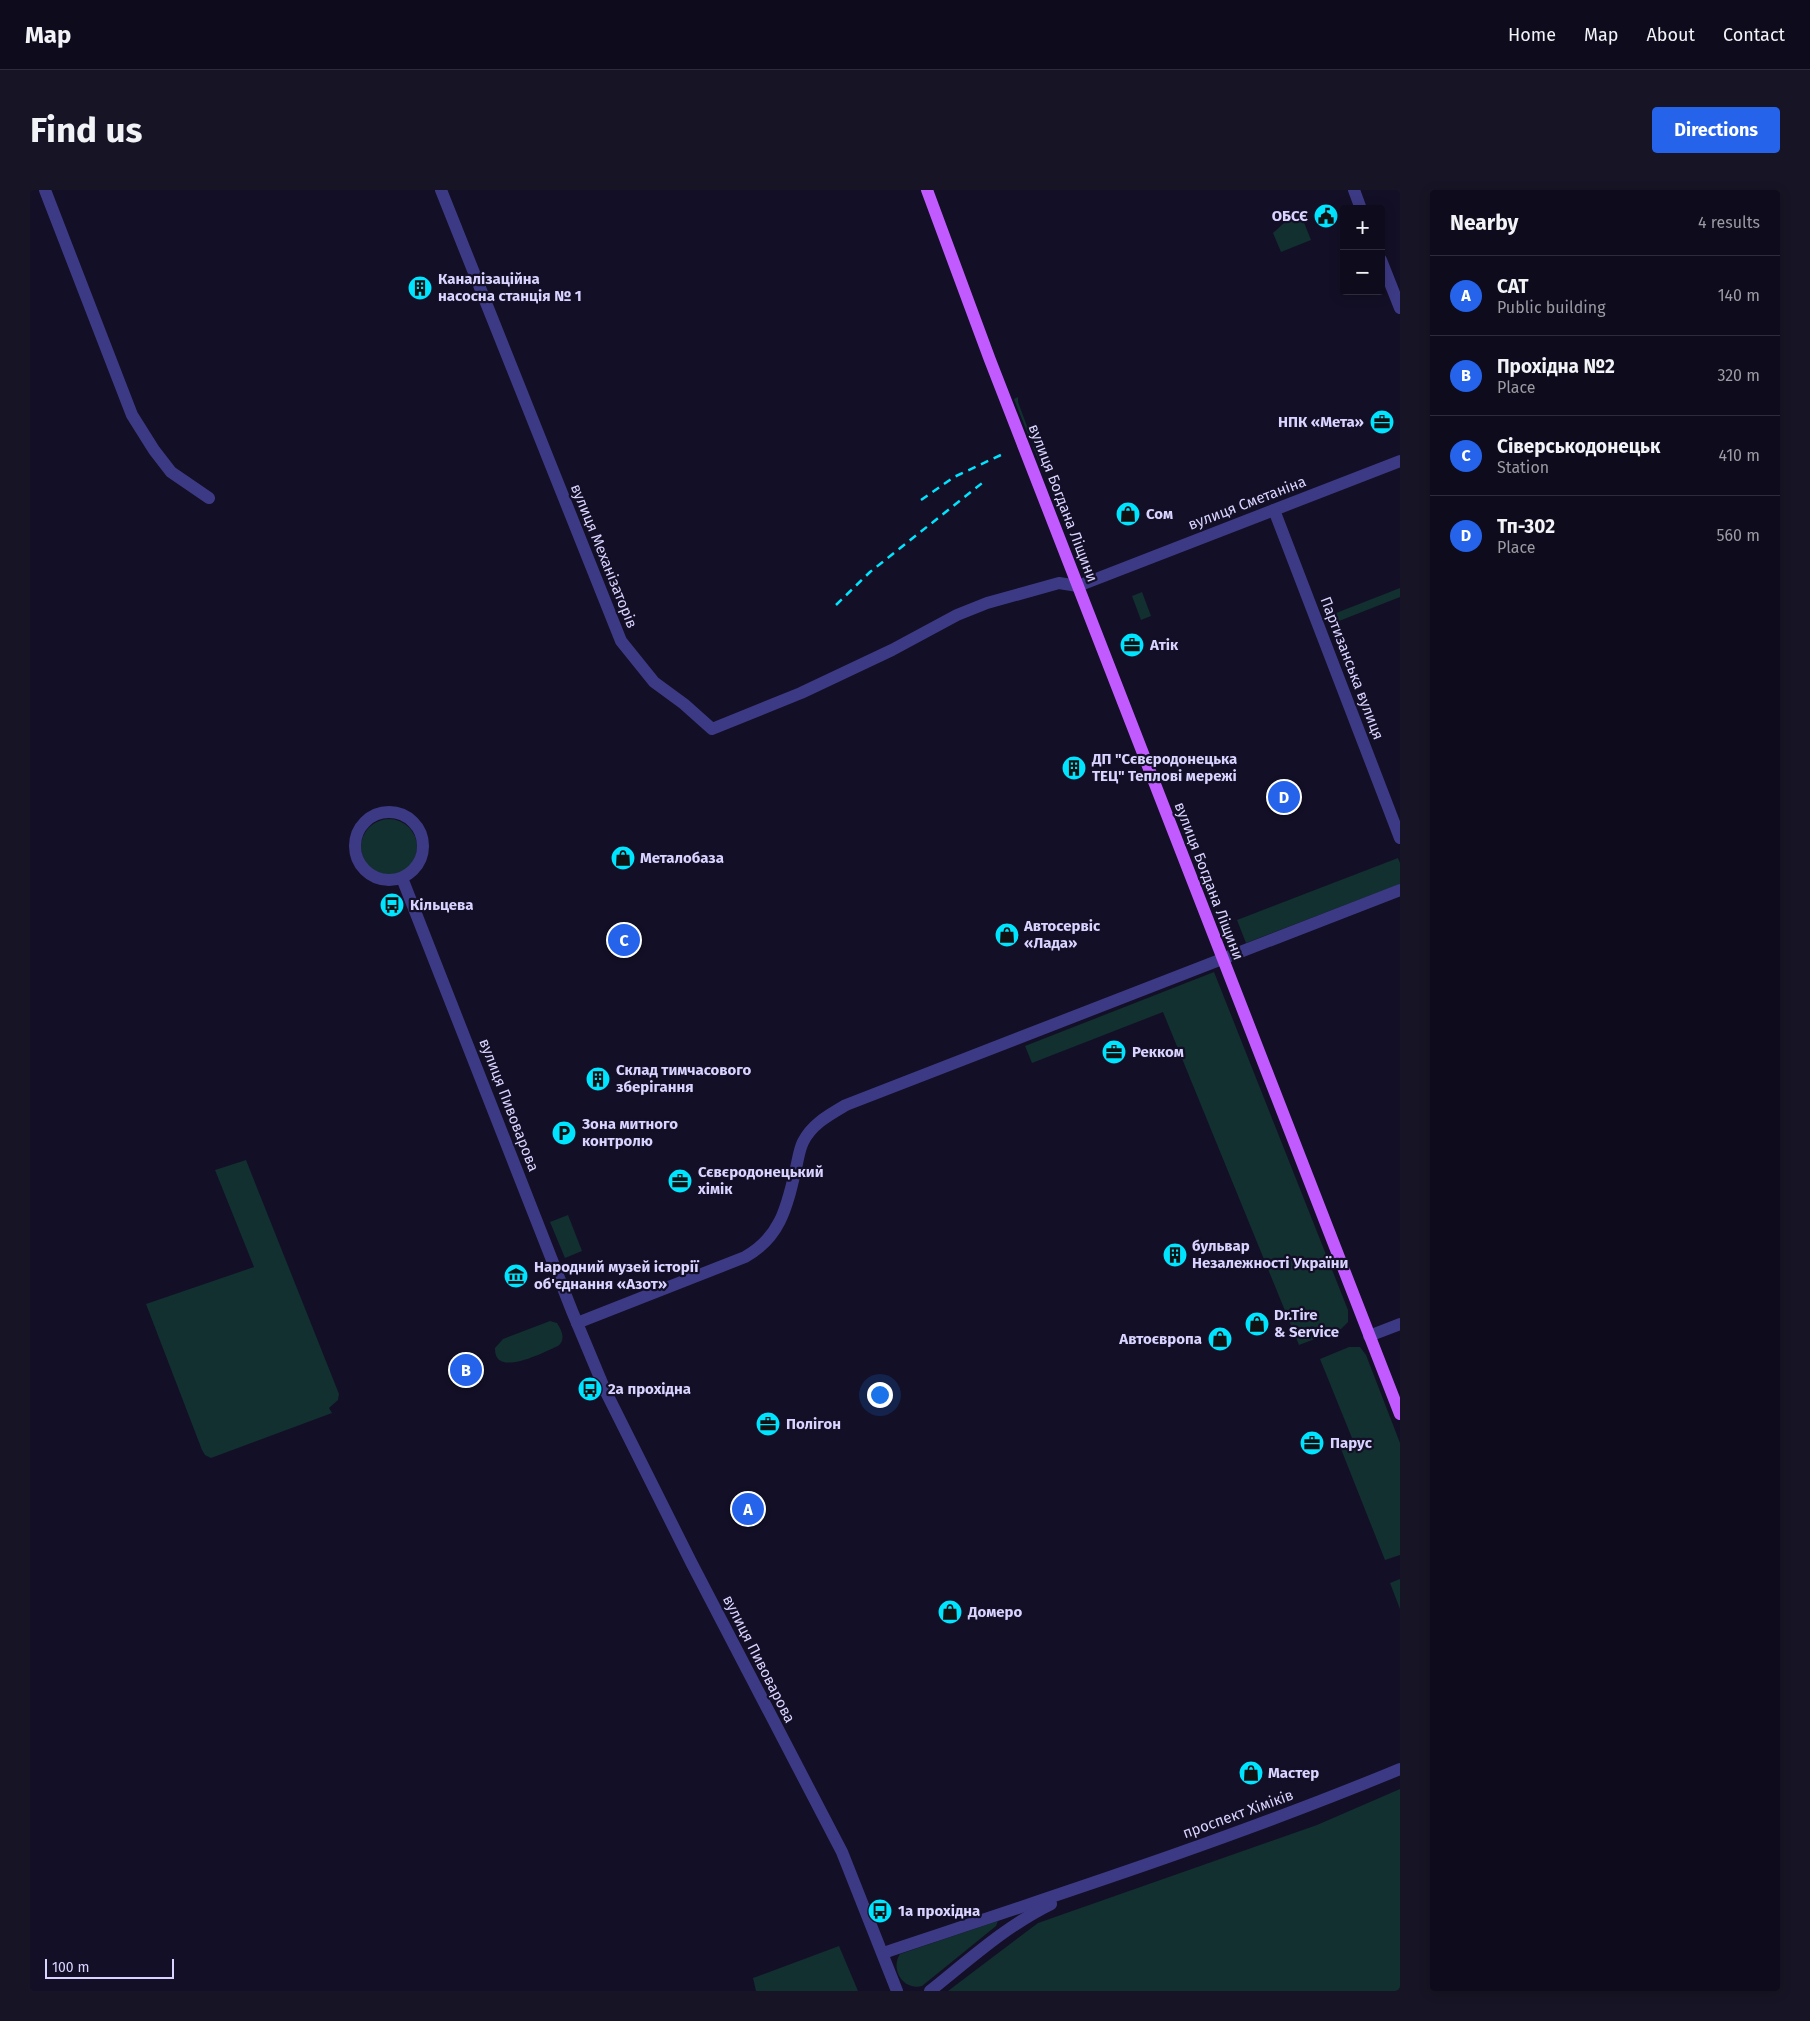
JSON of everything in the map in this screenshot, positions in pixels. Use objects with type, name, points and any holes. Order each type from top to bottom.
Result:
[{"type":"main road","name":"вулиця Богдана Ліщини","points":[[927,190],[987,354],[1400,1414]]},
{"type":"street","points":[[45,190],[132,415],[154,450],[171,472],[209,498]]},
{"type":"street","name":"вулиця Механізаторів","points":[[441,190],[621,642],[654,682],[684,704],[712,729],[801,693],[892,650],[957,615],[987,603],[1059,583],[1078,586]]},
{"type":"street","points":[[1354,190],[1360,205]]},
{"type":"street","points":[[1385,270],[1400,308]]},
{"type":"street","name":"вулиця Сметаніна","points":[[1078,586],[1400,462]]},
{"type":"street","name":"Партизанська вулиця","points":[[1274,510],[1400,838]]},
{"type":"street","points":[[392,812],[408,818],[414,823],[422,839],[422,857],[417,866],[397,879],[377,879],[367,873],[360,865],[355,852],[355,840],[361,825],[369,818],[380,813],[392,812]]},
{"type":"street","name":"вулиця Пивоварова","points":[[397,879],[410,899],[585,1344],[631,1445],[842,1852],[897,1991]]},
{"type":"street","points":[[577,1324],[758,1250],[771,1237],[780,1222],[790,1192],[802,1142],[817,1123],[846,1105],[1400,890]]},
{"type":"street","points":[[1369,1336],[1400,1324]]},
{"type":"street","name":"проспект Хіміків","points":[[883,1952],[1086,1886],[1268,1822],[1400,1768]]},
{"type":"street","name":"проспект Хіміків","points":[[930,1991],[1022,1920],[1086,1886]]},
{"type":"green space","points":[[1301,215],[1311,240],[1281,252],[1273,233],[1286,221]]},
{"type":"green space","points":[[1018,397],[1018,402],[1031,437],[1029,437],[1014,399]]},
{"type":"green space","points":[[1038,446],[1043,458],[1041,466],[1033,447]]},
{"type":"green space","points":[[1400,588],[1400,597],[1334,623],[1331,615]]},
{"type":"green space","points":[[1142,592],[1151,616],[1141,620],[1132,596]]},
{"type":"green space","points":[[389,819],[400,821],[409,827],[415,836],[417,847],[415,858],[409,867],[400,873],[389,875],[378,873],[369,867],[363,858],[361,847],[363,836],[369,827],[378,821]]},
{"type":"green space","points":[[1398,858],[1400,863],[1400,884],[1246,943],[1237,920]]},
{"type":"green space","points":[[1214,972],[1348,1310],[1348,1322],[1341,1329],[1299,1345],[1163,1012],[1032,1063],[1025,1046]]},
{"type":"green space","points":[[246,1160],[339,1394],[338,1400],[329,1408],[332,1413],[211,1458],[205,1455],[202,1450],[146,1304],[254,1267],[215,1170]]},
{"type":"green space","points":[[568,1215],[582,1251],[565,1258],[550,1222]]},
{"type":"green space","points":[[550,1321],[557,1323],[562,1332],[563,1338],[558,1346],[521,1361],[511,1363],[502,1362],[497,1357],[495,1348],[503,1339]]},
{"type":"green space","points":[[1349,1347],[1360,1347],[1366,1355],[1400,1443],[1400,1555],[1385,1560],[1341,1449],[1354,1443],[1320,1359]]},
{"type":"green space","points":[[1400,1579],[1400,1609],[1390,1583]]},
{"type":"green space","points":[[1400,1789],[1400,1991],[948,1991],[1038,1923],[1317,1825]]},
{"type":"green space","points":[[998,1921],[996,1926],[922,1986],[915,1987],[909,1985],[900,1978],[897,1960],[900,1954]]},
{"type":"green space","points":[[839,1946],[858,1991],[756,1991],[753,1978]]},
{"type":"railway","points":[[921,500],[954,477],[1003,454]]},
{"type":"railway","points":[[836,605],[870,572],[986,480]]},
{"type":"place","name":"ОБСЄ","points":[[1326,216]]},
{"type":"place","name":"Каналізаційна насосна станція № 1","points":[[420,288]]},
{"type":"place","name":"НПК «Мета»","points":[[1382,422]]},
{"type":"place","name":"Сом","points":[[1128,514]]},
{"type":"place","name":"Атік","points":[[1132,645]]},
{"type":"place","name":"ДП \"Сєвєродонецька ТЕЦ\" Теплові мережі","points":[[1074,768]]},
{"type":"place","name":"Тп-302","points":[[1284,797]]},
{"type":"place","name":"Металобаза","points":[[623,858]]},
{"type":"place","name":"Кільцева","points":[[392,905]]},
{"type":"place","name":"Автосервіс «Лада»","points":[[1007,935]]},
{"type":"place","name":"Сіверськодонецьк","points":[[624,940]]},
{"type":"place","name":"Рекком","points":[[1114,1052]]},
{"type":"place","name":"Склад тимчасового зберігання","points":[[598,1079]]},
{"type":"place","name":"Зона митного контролю","points":[[564,1133]]},
{"type":"place","name":"Сєвєродонецький хімік","points":[[680,1181]]},
{"type":"place","name":"бульвар Незалежності України","points":[[1175,1255]]},
{"type":"place","name":"Народний музей історії об'єднання «Азот»","points":[[516,1276]]},
{"type":"place","name":"Dr.Tire & Service","points":[[1257,1324]]},
{"type":"place","name":"Автоєвропа","points":[[1220,1339]]},
{"type":"place","name":"Прохідна №2","points":[[466,1370]]},
{"type":"place","name":"2а прохідна","points":[[590,1389]]},
{"type":"place","name":"Полігон","points":[[768,1424]]},
{"type":"place","name":"Парус","points":[[1312,1443]]},
{"type":"place","name":"CAT","points":[[748,1509]]},
{"type":"place","name":"Домеро","points":[[950,1612]]},
{"type":"place","name":"Мастер","points":[[1251,1773]]},
{"type":"place","name":"1а прохідна","points":[[880,1911]]}]
